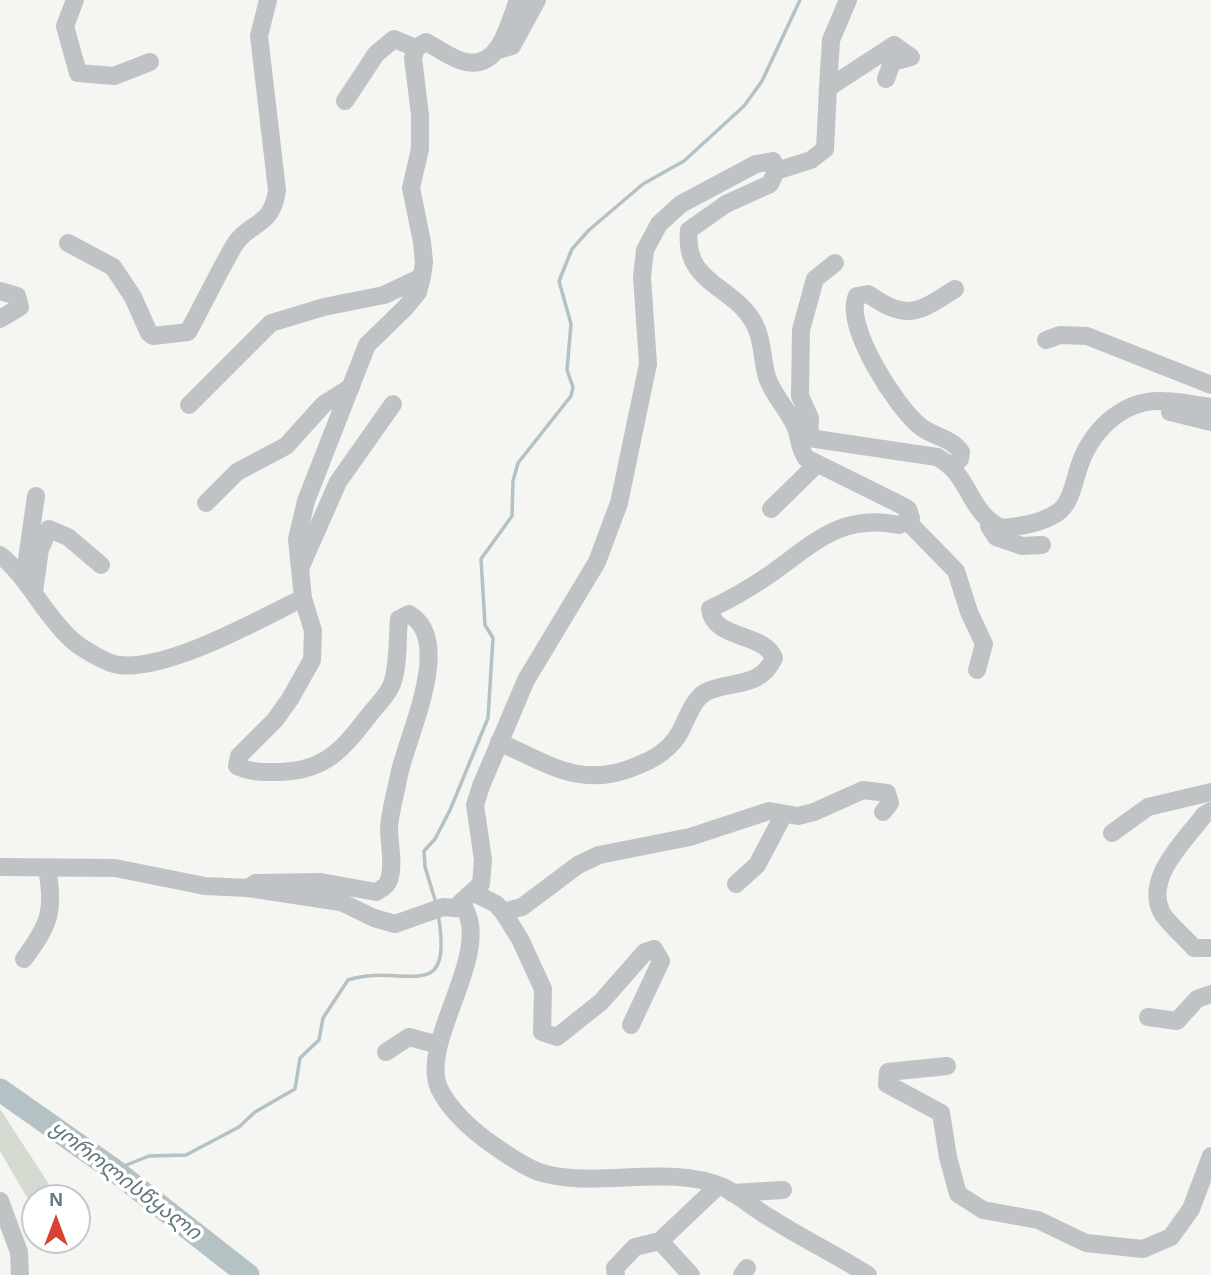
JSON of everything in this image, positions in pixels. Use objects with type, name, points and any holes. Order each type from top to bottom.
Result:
[{"type":"street","points":[[75,0],[65,26],[78,73],[114,76],[150,62]]},
{"type":"street","points":[[68,243],[113,267],[133,297],[149,334],[153,336],[188,332],[237,240],[262,223],[275,204],[276,190],[259,36],[268,0]]},
{"type":"street","points":[[499,50],[518,0]]},
{"type":"street","points":[[248,888],[256,883],[321,882],[376,892],[384,888],[390,880],[389,825],[402,761],[427,682],[426,630],[418,619],[409,614],[399,619],[395,671],[391,687],[348,742],[332,757],[318,766],[294,772],[251,773],[237,766],[239,756],[275,720],[290,699],[312,660],[313,631],[303,598],[297,539],[306,502],[367,345],[418,292],[422,277],[422,242],[411,188],[420,149],[420,115],[414,58],[416,48],[426,42],[466,62],[480,61],[512,46],[537,0]]},
{"type":"street","points":[[776,171],[811,160],[825,149],[831,40],[848,0]]},
{"type":"street","points":[[345,101],[376,54],[394,39],[416,48]]},
{"type":"street","points":[[828,88],[894,45],[912,57],[892,62],[886,79]]},
{"type":"street","points":[[0,867],[116,868],[205,886],[248,888],[341,902],[374,918],[396,924],[445,907],[481,884],[483,870],[475,805],[526,680],[597,562],[612,528],[648,364],[642,277],[645,250],[659,224],[681,204],[766,160],[773,161],[776,171],[770,184],[726,204],[689,230],[687,246],[695,270],[740,305],[755,326],[767,379],[802,433],[937,457],[953,466],[989,522],[1001,528],[1021,527],[1059,512],[1072,492],[1083,454],[1092,437],[1116,415],[1133,406],[1161,400],[1211,407]]},
{"type":"street","points":[[499,742],[568,774],[583,777],[602,777],[624,772],[656,758],[678,736],[699,698],[706,692],[744,685],[760,675],[774,658],[765,644],[720,625],[710,609],[773,572],[823,535],[879,521],[899,525],[912,518],[908,509],[817,464],[800,450],[802,433],[810,418],[800,396],[801,331],[815,279],[835,263]]},
{"type":"street","points":[[189,405],[271,323],[324,307],[384,295],[422,277]]},
{"type":"street","points":[[953,466],[960,459],[961,452],[957,445],[920,426],[876,370],[855,318],[854,303],[857,296],[867,294],[902,313],[924,309],[955,289]]},
{"type":"street","points":[[0,291],[17,296],[20,307],[0,319]]},
{"type":"street","points":[[1046,340],[1060,335],[1087,336],[1211,385]]},
{"type":"street","points":[[206,503],[237,472],[286,446],[324,404],[351,387]]},
{"type":"street","points":[[300,569],[338,482],[393,404]]},
{"type":"street","points":[[1133,406],[1211,422]]},
{"type":"street","points":[[771,509],[817,464]]},
{"type":"street","points":[[29,586],[36,496]]},
{"type":"street","points":[[908,522],[956,571],[962,581],[969,612],[984,644],[977,670]]},
{"type":"street","points":[[989,522],[989,529],[996,537],[1022,545],[1041,545]]},
{"type":"street","points":[[29,586],[49,529],[68,537],[101,565]]},
{"type":"street","points":[[0,555],[73,641],[117,665],[155,662],[303,598]]},
{"type":"street","points":[[503,912],[522,907],[578,865],[599,855],[690,836],[769,811],[784,814],[814,812],[863,790],[887,793],[890,803],[883,812]]},
{"type":"street","points":[[1112,833],[1148,807],[1211,792]]},
{"type":"street","points":[[1211,811],[1204,815],[1158,878],[1158,900],[1161,913],[1194,948],[1211,948]]},
{"type":"street","points":[[736,884],[757,865],[784,814]]},
{"type":"street","points":[[24,959],[45,931],[51,911],[47,869]]},
{"type":"street","points":[[472,892],[496,904],[520,939],[543,989],[542,1032],[557,1037],[601,1002],[645,952],[654,949],[661,961],[631,1025]]},
{"type":"street","points":[[445,907],[465,909],[469,916],[468,949],[439,1045],[438,1086],[478,1135],[539,1172],[564,1176],[689,1179],[725,1189],[783,1190]]},
{"type":"street","points":[[1148,1017],[1177,1021],[1197,999],[1211,994]]},
{"type":"street","points":[[386,1052],[409,1037],[439,1045]]},
{"type":"street","points":[[947,1066],[888,1072],[887,1084],[941,1113],[948,1157],[958,1194],[983,1210],[1038,1220],[1086,1243],[1143,1250],[1171,1237],[1191,1209],[1211,1156]]},
{"type":"street","points":[[615,1275],[615,1268],[635,1247],[660,1241],[725,1189]]},
{"type":"street","points":[[725,1189],[868,1275]]},
{"type":"street","points":[[0,1201],[19,1252],[20,1275]]},
{"type":"street","points":[[660,1241],[691,1275]]},
{"type":"shaded area","points":[[0,1109],[49,1184],[21,1184],[21,1187],[0,1151]]},
{"type":"waterway","points":[[436,903],[425,867],[424,851],[435,839],[450,810],[488,718],[493,638],[485,625],[481,559],[512,516],[513,481],[518,463],[571,396],[573,387],[567,370],[571,324],[559,281],[572,249],[589,230],[643,184],[684,161],[744,106],[762,81],[800,0]]},
{"type":"waterway","points":[[114,1170],[149,1156],[186,1155],[239,1127],[255,1112],[295,1089],[300,1058],[319,1040],[323,1018],[348,980],[368,976],[420,976],[431,972],[439,962],[441,943],[438,914]]},
{"type":"waterway","name":"ყოროლისწყალი","points":[[0,1090],[114,1170],[248,1275]]}]
